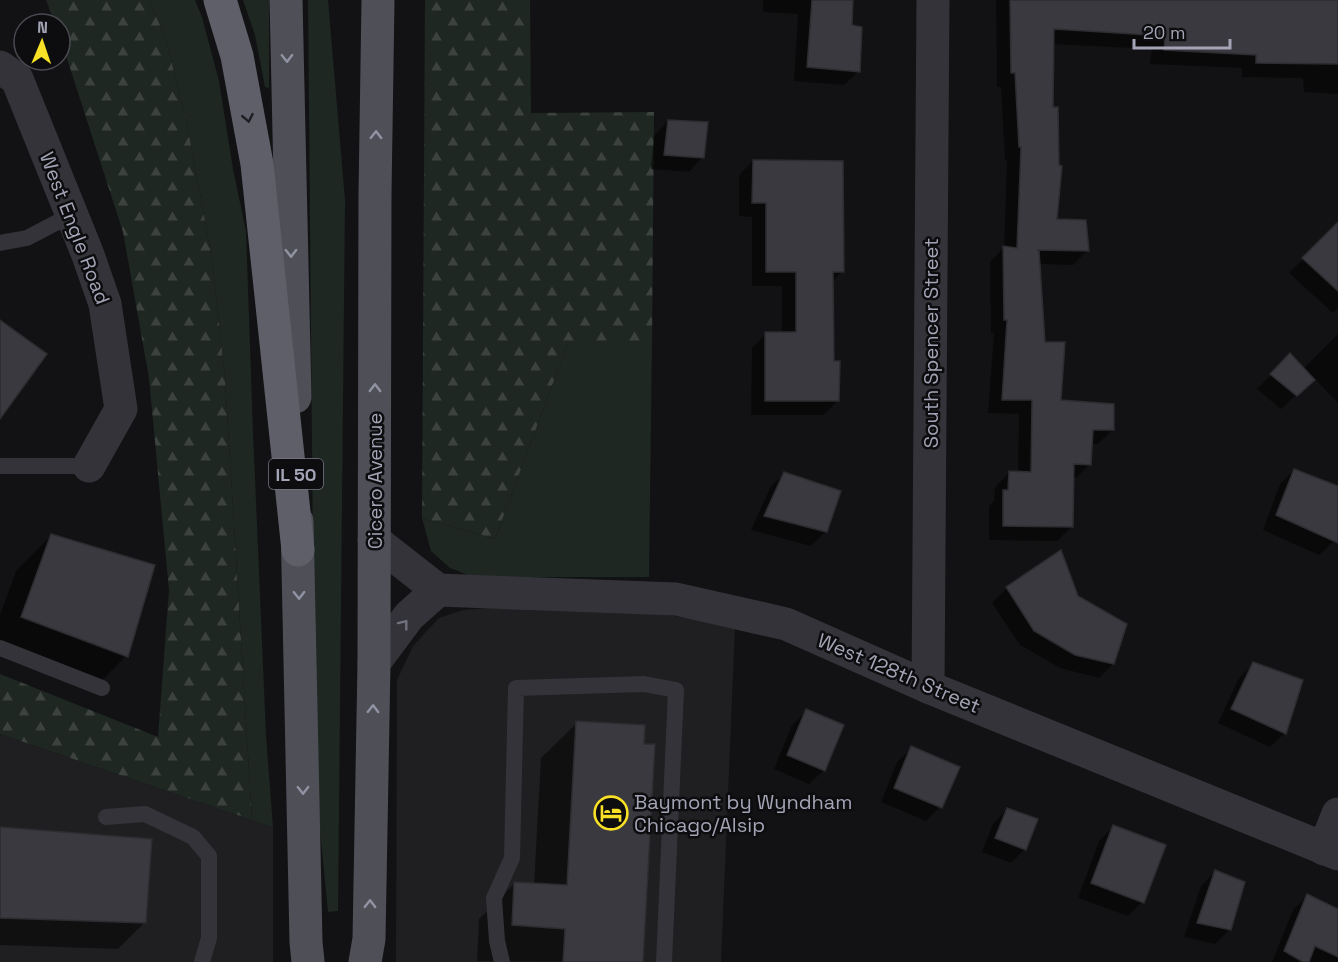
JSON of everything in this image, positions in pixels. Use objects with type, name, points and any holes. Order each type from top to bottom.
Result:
[{"type":"highway","points":[[220,0],[237,56],[257,164],[298,550]]},
{"type":"main road","name":"IL 50","points":[[286,0],[306,942],[309,962]]},
{"type":"main road","name":"Cicero Avenue","points":[[365,962],[369,939],[374,663],[378,0]]},
{"type":"street","name":"South Spencer Street","points":[[928,687],[933,0]]},
{"type":"street","name":"West Engle Road","points":[[0,68],[17,79],[88,255],[105,304],[121,410],[89,466]]},
{"type":"street","points":[[374,540],[438,590],[409,616],[374,663]]},
{"type":"street","name":"West 128th Street","points":[[438,590],[676,599],[786,624],[928,687],[1331,852]]},
{"type":"street","points":[[1331,852],[1338,814]]},
{"type":"lane","points":[[0,243],[27,238],[71,214]]},
{"type":"lane","points":[[0,466],[89,466]]},
{"type":"lane","points":[[0,648],[102,688]]},
{"type":"lane","points":[[502,962],[497,941],[494,898],[512,858],[516,688],[644,684],[676,690],[664,962]]},
{"type":"lane","points":[[106,817],[145,814],[193,837],[208,856],[208,938],[202,962]]},
{"type":"shaded area","points":[[500,607],[651,612],[735,626],[721,962],[396,962],[397,680],[413,646],[439,618],[463,610]]},
{"type":"shaded area","points":[[0,734],[273,827],[273,962],[0,962]]},
{"type":"green space","points":[[46,0],[149,0],[166,39],[188,129],[212,259],[225,378],[252,820],[0,734],[0,674],[158,737],[169,590],[149,378],[123,232],[71,72],[72,12],[50,12]]},
{"type":"green space","points":[[149,0],[195,0],[202,17],[219,81],[233,169],[246,231],[266,735],[273,827],[252,820],[225,378],[212,259],[188,129],[166,39]]},
{"type":"green space","points":[[243,0],[269,0],[269,88],[265,87],[255,35]]},
{"type":"green space","points":[[308,0],[328,0],[345,200],[338,911],[328,912],[315,779]]},
{"type":"green space","points":[[425,0],[530,0],[531,113],[654,112],[652,343],[568,343],[495,539],[422,518]]},
{"type":"green space","points":[[568,343],[652,343],[649,577],[473,577],[450,568],[431,551],[422,518],[495,539]]},
{"type":"building","points":[[812,0],[853,0],[852,25],[862,27],[860,72],[807,67]]},
{"type":"building","points":[[1010,0],[1338,0],[1338,64],[1256,63],[1256,55],[1164,50],[1165,36],[1054,29],[1053,107],[1058,107],[1059,165],[1062,166],[1057,219],[1086,220],[1089,251],[1039,250],[1045,342],[1065,342],[1061,400],[1114,404],[1114,430],[1093,430],[1091,465],[1074,464],[1073,527],[1003,526],[1003,490],[1008,490],[1009,471],[1031,472],[1032,400],[1002,400],[1007,320],[1004,320],[1003,246],[1017,248],[1021,147],[1019,147],[1015,73],[1011,73]]},
{"type":"building","points":[[668,120],[708,122],[704,158],[664,155]]},
{"type":"building","points":[[753,160],[843,161],[844,272],[833,272],[834,361],[840,361],[839,401],[765,401],[765,332],[796,332],[796,272],[766,272],[766,203],[752,203]]},
{"type":"building","points":[[1338,222],[1338,291],[1302,258]]},
{"type":"building","points":[[0,320],[47,354],[0,419]]},
{"type":"building","points":[[1290,353],[1315,380],[1297,396],[1270,374]]},
{"type":"building","points":[[1294,469],[1338,486],[1338,543],[1276,515]]},
{"type":"building","points":[[784,472],[841,491],[827,532],[764,516]]},
{"type":"building","points":[[51,534],[155,565],[128,657],[21,617]]},
{"type":"building","points":[[1061,550],[1078,596],[1127,624],[1114,664],[1075,655],[1034,631],[1006,587]]},
{"type":"building","points":[[1253,662],[1303,680],[1286,734],[1231,709]]},
{"type":"building","points":[[806,709],[844,725],[825,771],[787,755]]},
{"type":"building","name":"Baymont by Wyndham Chicago/Alsip","points":[[576,721],[645,725],[644,744],[655,744],[643,962],[563,962],[565,929],[512,925],[514,882],[567,885]]},
{"type":"building","points":[[911,746],[960,767],[942,808],[894,788]]},
{"type":"building","points":[[1007,808],[1038,819],[1026,850],[995,838]]},
{"type":"building","points":[[1113,825],[1166,845],[1144,903],[1091,883]]},
{"type":"building","points":[[0,827],[152,839],[146,923],[0,918]]},
{"type":"building","points":[[1215,870],[1245,882],[1231,930],[1197,923]]},
{"type":"building","points":[[1307,894],[1338,909],[1338,957],[1315,946],[1309,962],[1303,962],[1284,951]]},
{"type":"place","name":"Baymont by Wyndham Chicago/Alsip","points":[[611,813]]}]
